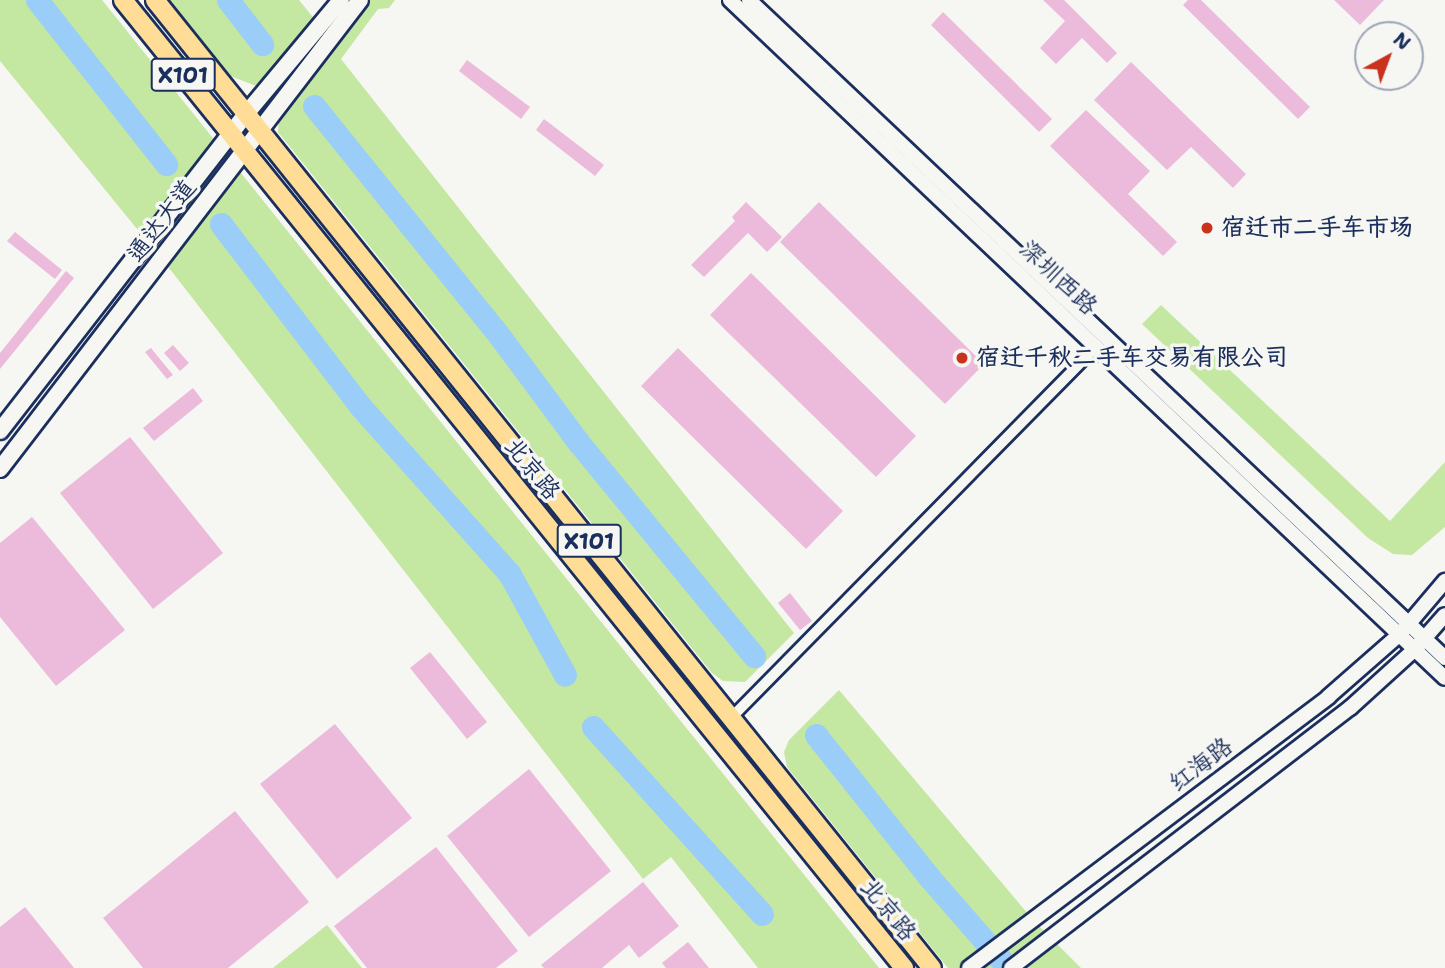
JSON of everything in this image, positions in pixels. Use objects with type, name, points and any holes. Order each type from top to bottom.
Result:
[{"type":"main road","name":"北京路","points":[[123,0],[904,968]]},
{"type":"main road","name":"北京路","points":[[155,0],[932,968]]},
{"type":"main road","name":"通达大道","points":[[0,431],[246,114],[341,0]]},
{"type":"main road","name":"通达大道","points":[[0,468],[258,129],[360,0]]},
{"type":"street","name":"深圳西路","points":[[730,0],[1097,346],[1420,644],[1445,678]]},
{"type":"street","name":"深圳西路","points":[[748,0],[1404,629]]},
{"type":"street","points":[[731,718],[1097,346]]},
{"type":"street","name":"红海路","points":[[969,968],[1328,697],[1404,629],[1445,581]]},
{"type":"street","name":"红海路","points":[[1012,968],[1350,708],[1420,644],[1445,615]]},
{"type":"street","name":"深圳西路","points":[[1420,644],[1445,658]]},
{"type":"green space","points":[[0,0],[102,0],[879,968],[758,968],[671,857],[643,879],[173,273],[0,61]]},
{"type":"green space","points":[[168,0],[299,0],[316,21],[266,83],[256,86],[228,75]]},
{"type":"green space","points":[[368,0],[395,0],[389,8],[378,9],[341,59],[794,633],[745,682],[723,681],[712,673],[278,132],[279,112]]},
{"type":"green space","points":[[1161,305],[1390,521],[1445,462],[1445,527],[1412,555],[1393,554],[1368,538],[1142,324]]},
{"type":"green space","points":[[839,690],[1034,921],[1081,968],[948,968],[787,767],[784,752],[789,740]]},
{"type":"green space","points":[[327,925],[362,968],[273,968]]},
{"type":"building","points":[[1043,0],[1064,0],[1117,53],[1107,63],[1082,38],[1056,64],[1040,48],[1065,21]]},
{"type":"building","points":[[1188,0],[1201,0],[1310,107],[1298,119],[1183,5]]},
{"type":"building","points":[[1334,0],[1384,0],[1364,21],[1356,21]]},
{"type":"building","points":[[943,12],[1052,119],[1039,132],[931,25]]},
{"type":"building","points":[[467,60],[530,107],[521,119],[459,71]]},
{"type":"building","points":[[1131,62],[1246,174],[1233,188],[1191,147],[1167,170],[1094,100]]},
{"type":"building","points":[[1086,110],[1150,171],[1128,194],[1177,242],[1163,256],[1050,146]]},
{"type":"building","points":[[544,119],[604,165],[595,176],[536,130]]},
{"type":"building","points":[[746,202],[782,237],[767,252],[748,233],[704,277],[691,265],[735,221],[732,217]]},
{"type":"building","points":[[819,202],[984,364],[945,404],[780,242]]},
{"type":"building","points":[[15,232],[62,270],[55,279],[7,241]]},
{"type":"building","points":[[66,271],[74,278],[0,369],[0,353]]},
{"type":"building","points":[[751,273],[916,436],[876,477],[710,315]]},
{"type":"building","points":[[173,345],[189,363],[180,371],[164,353]]},
{"type":"building","points":[[151,348],[173,375],[167,379],[145,352]]},
{"type":"building","points":[[678,348],[843,511],[806,549],[641,386]]},
{"type":"building","points":[[193,388],[203,401],[154,441],[143,428]]},
{"type":"building","points":[[130,437],[223,553],[153,609],[60,493]]},
{"type":"building","points":[[32,517],[125,630],[56,686],[0,617],[0,543]]},
{"type":"building","points":[[790,593],[812,621],[800,630],[778,603]]},
{"type":"building","points":[[430,652],[487,722],[467,739],[410,668]]},
{"type":"building","points":[[335,724],[412,818],[337,879],[260,784]]},
{"type":"building","points":[[529,769],[611,871],[529,937],[447,836]]},
{"type":"building","points":[[235,811],[309,902],[228,968],[143,968],[103,918]]},
{"type":"building","points":[[436,847],[518,951],[496,968],[367,968],[334,926]]},
{"type":"building","points":[[643,882],[679,926],[639,958],[629,945],[602,968],[544,968],[541,965]]},
{"type":"building","points":[[25,907],[74,968],[0,968],[0,927]]},
{"type":"building","points":[[688,942],[709,968],[666,968],[662,963]]},
{"type":"waterway","points":[[37,0],[166,164]]},
{"type":"waterway","points":[[228,0],[262,44]]},
{"type":"waterway","points":[[314,106],[495,330],[579,443],[754,656]]},
{"type":"waterway","points":[[221,224],[360,406],[509,573],[565,675]]},
{"type":"waterway","points":[[593,727],[762,914]]},
{"type":"waterway","points":[[816,735],[929,877],[1008,968]]},
{"type":"place","name":"宿迁市二手车市场","points":[[1207,228]]},
{"type":"place","name":"宿迁千秋二手车交易有限公司","points":[[962,358]]}]
